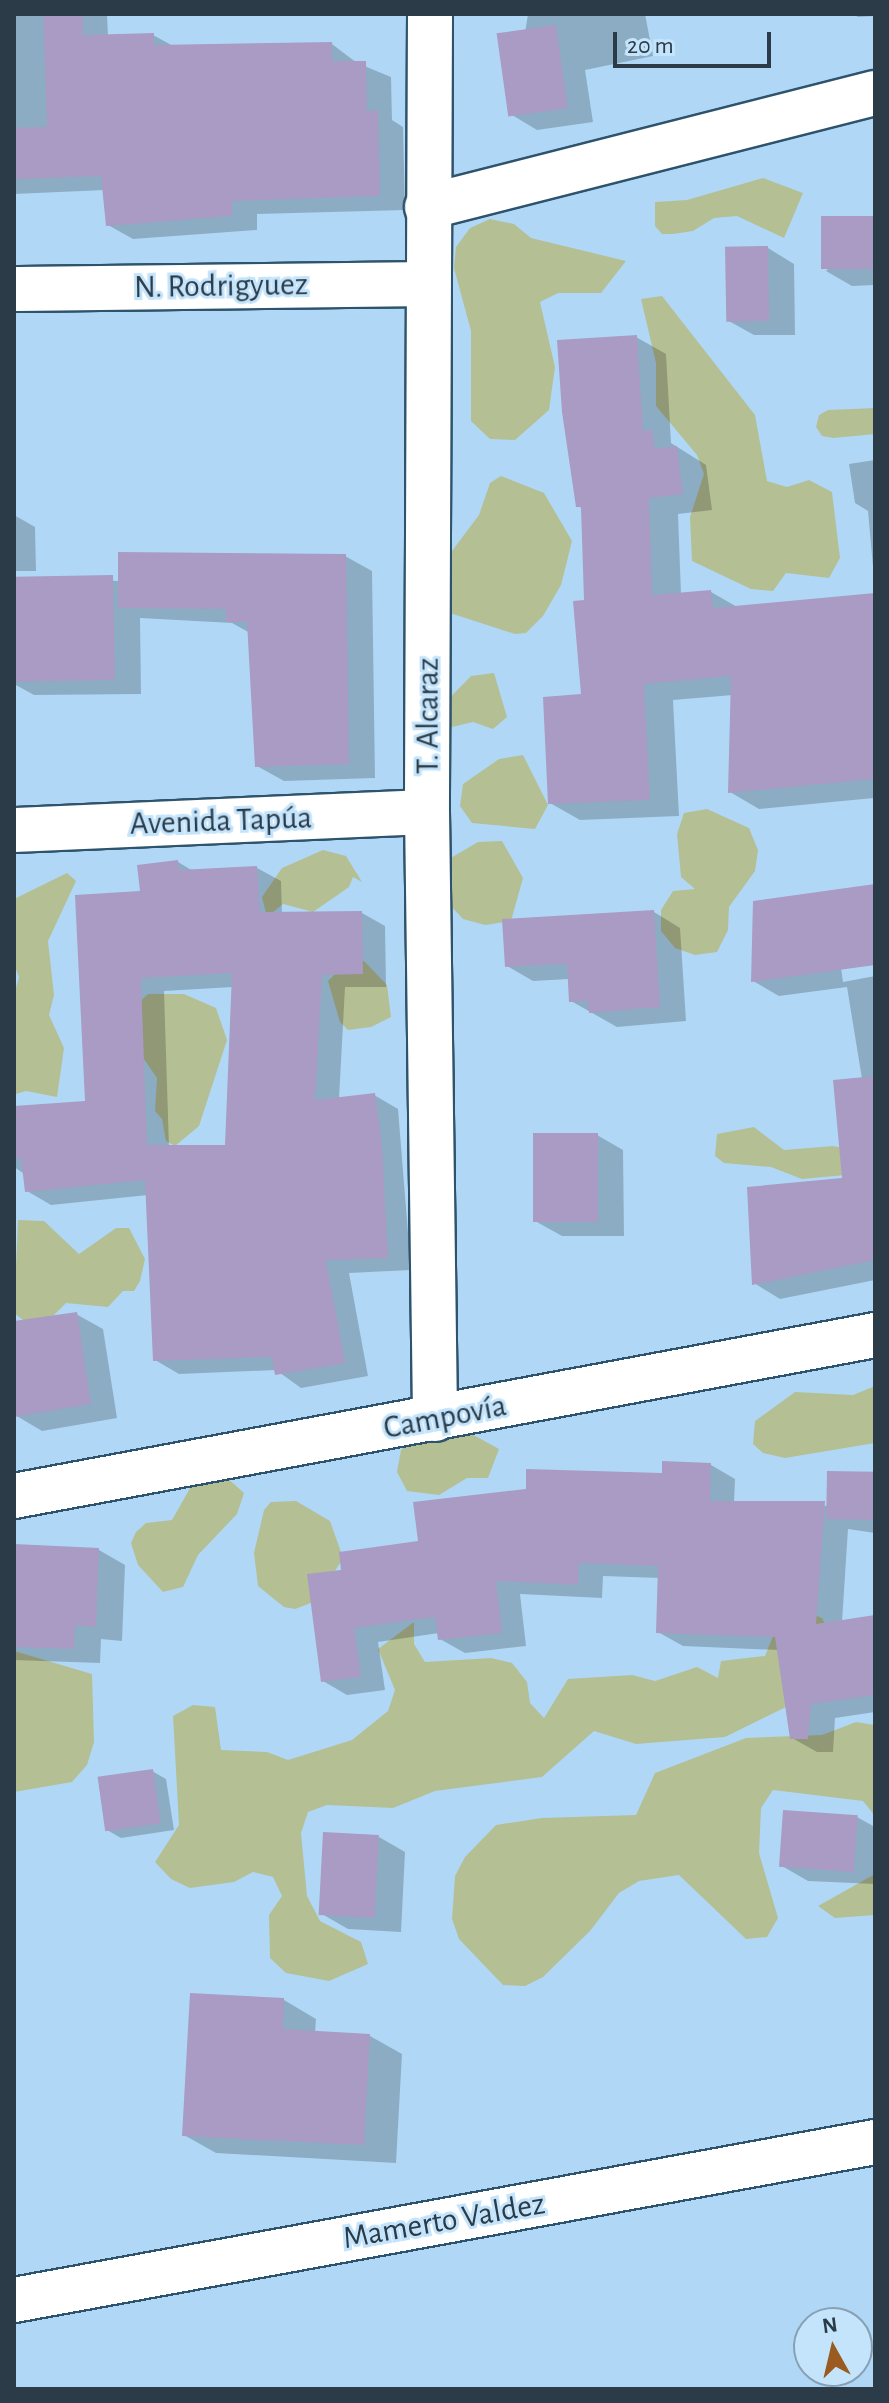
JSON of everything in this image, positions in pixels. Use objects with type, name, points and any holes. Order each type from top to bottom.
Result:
[{"type":"street","name":"T. Alcaraz","points":[[430,14],[427,812],[435,1419]]},
{"type":"street","points":[[427,207],[875,93]]},
{"type":"street","name":"N. Rodrigyuez","points":[[14,289],[428,284]]},
{"type":"street","name":"Avenida Tapúa","points":[[14,830],[427,812]]},
{"type":"street","name":"Campovía","points":[[14,1496],[875,1335]]},
{"type":"street","name":"Mamerto Valdez","points":[[14,2300],[875,2142]]},
{"type":"green space","points":[[763,178],[803,193],[784,238],[737,216],[714,218],[693,231],[673,234],[662,234],[655,226],[655,202],[687,200]]},
{"type":"green space","points":[[490,219],[514,224],[531,238],[626,261],[601,293],[558,293],[540,302],[555,367],[549,410],[515,440],[490,439],[471,421],[471,331],[454,268],[456,247],[470,228]]},
{"type":"green space","points":[[662,296],[755,415],[767,481],[787,487],[809,480],[832,492],[840,558],[829,578],[786,573],[773,591],[751,589],[692,561],[690,517],[704,474],[697,455],[656,406],[656,363],[641,299]]},
{"type":"green space","points":[[875,408],[875,434],[833,438],[822,436],[816,427],[819,415],[828,410]]},
{"type":"green space","points":[[501,476],[544,493],[572,541],[561,585],[543,616],[526,633],[515,634],[450,613],[435,600],[440,567],[479,515],[490,483]]},
{"type":"green space","points":[[494,673],[507,717],[493,729],[473,722],[431,732],[437,711],[471,676]]},
{"type":"green space","points":[[523,755],[548,805],[535,829],[472,823],[460,806],[463,784],[499,759]]},
{"type":"green space","points":[[707,809],[749,828],[758,850],[755,871],[729,907],[728,930],[717,952],[695,955],[675,948],[661,931],[661,910],[673,891],[695,889],[681,877],[677,834],[684,813]]},
{"type":"green space","points":[[502,841],[523,878],[511,921],[485,925],[463,919],[448,903],[449,859],[478,842]]},
{"type":"green space","points":[[323,850],[346,856],[362,882],[353,877],[349,887],[313,912],[283,904],[267,917],[262,897],[282,868]]},
{"type":"green space","points":[[67,873],[76,881],[48,941],[54,995],[49,1015],[64,1048],[57,1097],[26,1091],[16,1094],[14,1102],[14,995],[19,977],[14,965],[14,899]]},
{"type":"green space","points":[[364,961],[387,985],[391,1017],[371,1027],[348,1030],[340,1022],[328,981],[344,965]]},
{"type":"green space","points":[[148,994],[184,994],[216,1008],[227,1040],[199,1126],[175,1146],[166,1141],[162,1119],[155,1111],[157,1078],[139,1052],[132,1009]]},
{"type":"green space","points":[[754,1127],[784,1150],[833,1146],[862,1152],[867,1173],[802,1179],[771,1167],[724,1163],[715,1156],[717,1134]]},
{"type":"green space","points":[[18,1220],[44,1221],[79,1254],[116,1228],[129,1228],[145,1259],[140,1281],[134,1291],[123,1291],[108,1307],[66,1303],[43,1326],[32,1327],[14,1313]]},
{"type":"green space","points":[[875,1386],[875,1443],[785,1458],[763,1453],[753,1444],[755,1421],[795,1392],[853,1395]]},
{"type":"green space","points":[[468,1432],[499,1449],[488,1478],[467,1478],[439,1495],[407,1491],[397,1472],[401,1450],[420,1433]]},
{"type":"green space","points":[[225,1476],[244,1493],[237,1514],[198,1555],[183,1587],[163,1592],[138,1565],[131,1543],[136,1532],[146,1523],[172,1520],[193,1483]]},
{"type":"green space","points":[[296,1501],[330,1521],[341,1552],[340,1563],[316,1601],[295,1609],[284,1607],[258,1586],[254,1553],[264,1510],[271,1502]]},
{"type":"green space","points":[[802,1610],[822,1618],[833,1639],[819,1680],[784,1708],[725,1737],[636,1744],[594,1731],[542,1777],[435,1791],[393,1808],[327,1805],[308,1812],[301,1833],[307,1896],[320,1921],[361,1942],[368,1964],[329,1981],[286,1973],[270,1958],[269,1915],[282,1896],[273,1877],[253,1872],[234,1882],[190,1888],[171,1879],[155,1862],[179,1825],[173,1716],[193,1705],[215,1707],[221,1750],[267,1752],[288,1760],[352,1740],[388,1711],[395,1690],[378,1649],[414,1622],[414,1644],[425,1662],[491,1658],[512,1663],[527,1682],[530,1703],[544,1718],[568,1679],[632,1675],[655,1681],[697,1667],[718,1678],[721,1661],[765,1656],[781,1616]]},
{"type":"green space","points":[[14,1651],[92,1674],[94,1742],[87,1765],[72,1782],[14,1792]]},
{"type":"green space","points":[[856,1722],[875,1725],[875,1816],[863,1801],[773,1790],[761,1808],[759,1853],[778,1918],[767,1937],[746,1939],[679,1875],[639,1881],[619,1893],[590,1931],[543,1977],[525,1986],[503,1985],[459,1939],[452,1919],[455,1876],[465,1857],[496,1825],[542,1818],[636,1815],[655,1773],[746,1738],[822,1735]]},
{"type":"green space","points":[[875,1874],[875,1915],[835,1918],[818,1906]]},
{"type":"building","points":[[43,14],[83,14],[83,35],[154,33],[154,45],[332,42],[332,61],[366,61],[367,111],[378,110],[380,196],[232,201],[232,216],[106,226],[101,176],[14,179],[14,128],[47,127]]},
{"type":"building","points":[[556,25],[568,108],[508,117],[497,33]]},
{"type":"building","points":[[821,216],[875,216],[875,269],[821,269]]},
{"type":"building","points":[[768,246],[769,321],[726,322],[725,247]]},
{"type":"building","points":[[637,335],[643,431],[652,430],[655,449],[677,446],[683,494],[649,498],[652,595],[711,590],[713,608],[875,593],[875,779],[728,793],[731,676],[644,684],[650,800],[548,804],[543,697],[581,694],[573,601],[584,600],[581,507],[576,507],[562,412],[557,340]]},
{"type":"building","points":[[118,552],[346,554],[349,764],[255,767],[247,622],[226,622],[226,609],[118,608]]},
{"type":"building","points":[[113,575],[115,680],[16,682],[14,577]]},
{"type":"building","points":[[178,860],[179,870],[257,866],[260,912],[362,911],[363,974],[322,975],[315,1100],[375,1093],[382,1145],[388,1258],[326,1260],[345,1363],[275,1375],[272,1357],[153,1361],[145,1180],[25,1192],[21,1158],[14,1159],[14,1106],[85,1101],[75,895],[140,891],[137,865]],"holes":[[[232,973],[225,1145],[147,1145],[141,978]]]},
{"type":"building","points":[[875,884],[875,965],[751,982],[753,901]]},
{"type":"building","points":[[654,910],[660,1007],[589,1013],[588,1001],[569,1002],[567,964],[505,967],[502,919]]},
{"type":"building","points":[[875,1076],[875,1260],[752,1285],[747,1187],[842,1178],[833,1080]]},
{"type":"building","points":[[533,1133],[598,1133],[598,1222],[533,1222]]},
{"type":"building","points":[[77,1312],[91,1404],[14,1417],[14,1321]]},
{"type":"building","points":[[662,1461],[711,1463],[710,1501],[825,1501],[816,1624],[875,1615],[875,1695],[811,1704],[808,1739],[790,1739],[775,1637],[656,1633],[658,1566],[579,1563],[578,1585],[496,1581],[502,1633],[438,1640],[435,1617],[354,1628],[361,1677],[321,1682],[307,1574],[341,1570],[339,1552],[418,1541],[413,1502],[526,1489],[526,1469],[662,1473]]},
{"type":"building","points":[[827,1471],[875,1472],[874,1520],[826,1519]]},
{"type":"building","points":[[14,1544],[99,1548],[96,1627],[75,1625],[74,1649],[14,1647]]},
{"type":"building","points":[[153,1769],[161,1823],[105,1831],[98,1777]]},
{"type":"building","points":[[783,1810],[858,1815],[854,1872],[779,1867]]},
{"type":"building","points":[[323,1832],[379,1835],[375,1918],[319,1915]]},
{"type":"building","points":[[190,1993],[284,1998],[283,2029],[370,2034],[364,2145],[182,2136]]}]
